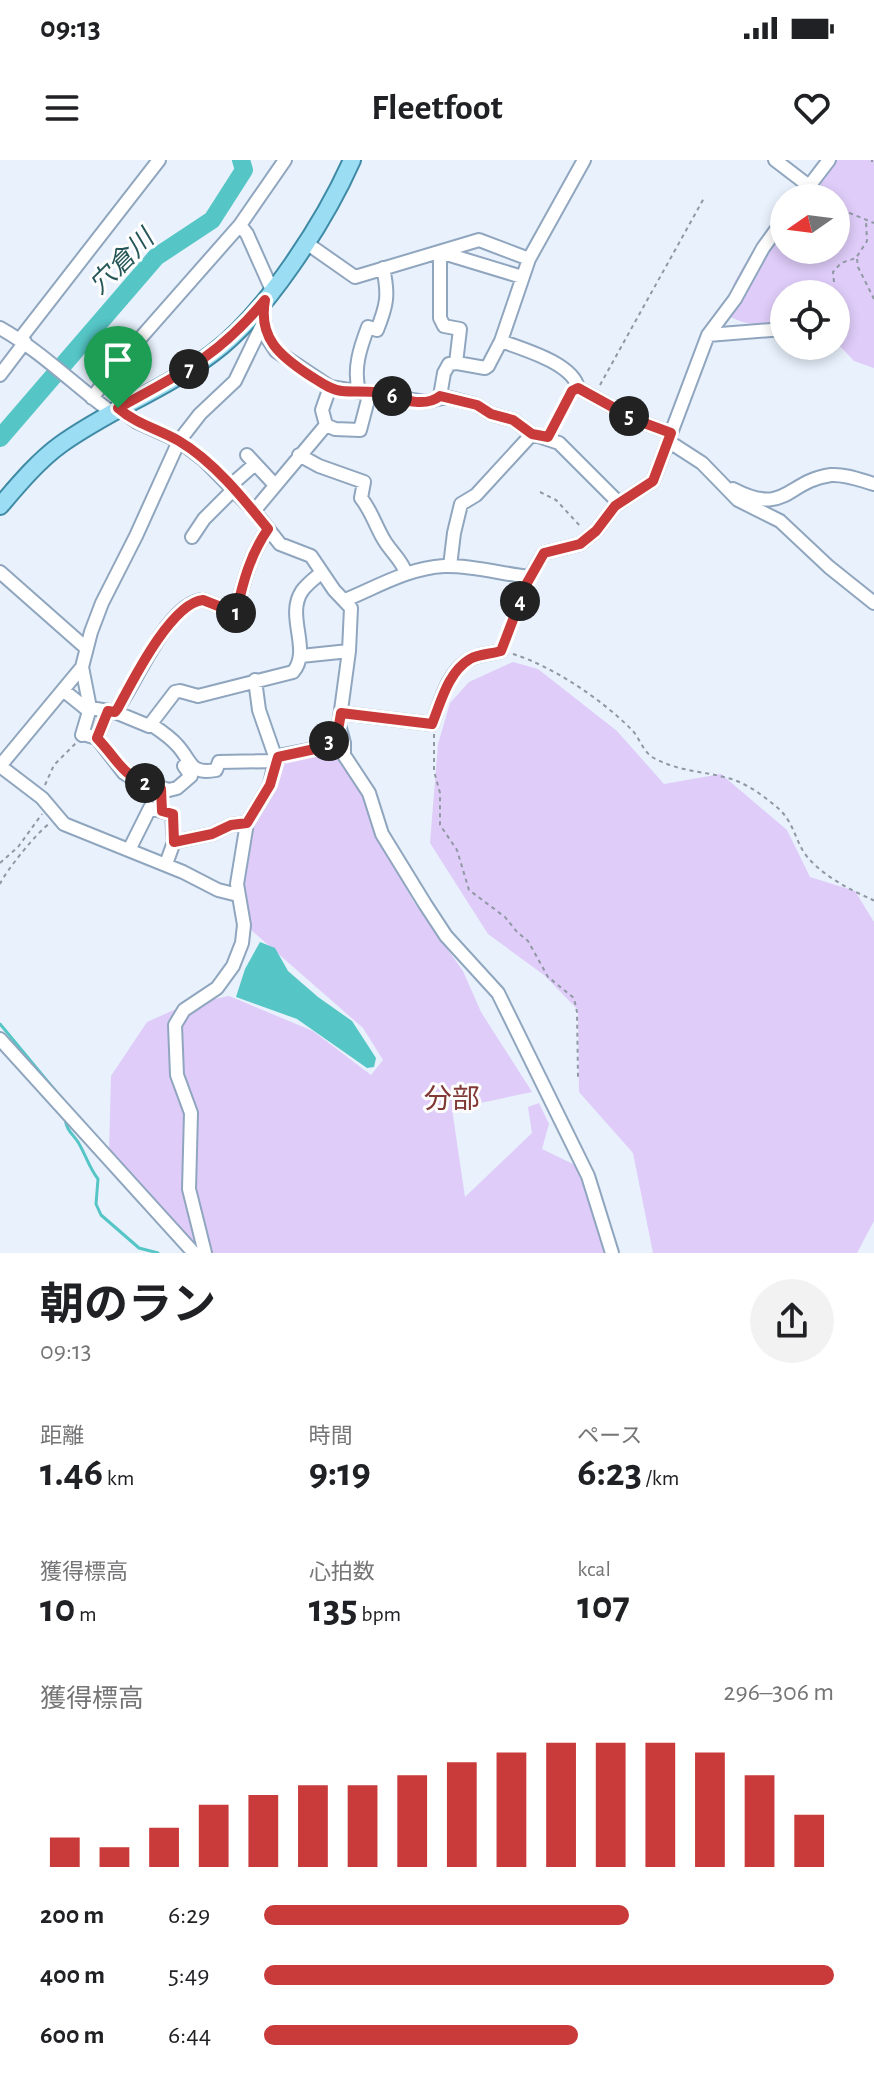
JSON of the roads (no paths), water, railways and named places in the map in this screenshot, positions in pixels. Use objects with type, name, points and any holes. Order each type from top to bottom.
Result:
[{"type":"main road","points":[[0,506],[56,448],[114,410],[213,354],[234,335],[268,295],[305,242],[352,160]]},
{"type":"street","points":[[0,375],[159,160]]},
{"type":"street","points":[[89,396],[240,225],[285,160]]},
{"type":"street","points":[[240,225],[247,234],[268,295],[264,321],[266,336],[276,351],[330,387],[345,392],[435,401],[440,396],[449,364],[485,368],[501,341],[529,259],[584,160]]},
{"type":"street","points":[[775,160],[806,184]]},
{"type":"street","points":[[811,184],[829,160]]},
{"type":"street","points":[[345,600],[406,573],[450,566],[530,577],[544,553],[573,547],[590,536],[619,503],[653,481],[708,335],[735,299],[770,238]]},
{"type":"street","points":[[305,242],[355,277],[479,240],[529,259]]},
{"type":"street","points":[[440,252],[522,277]]},
{"type":"street","points":[[440,252],[440,318],[442,325],[460,329],[456,363]]},
{"type":"street","points":[[326,425],[335,429],[360,430],[364,392],[357,365],[368,327],[377,330],[386,306],[388,289],[383,268]]},
{"type":"street","points":[[184,766],[191,776],[177,788],[161,789],[130,777],[97,738],[83,734],[89,710],[82,667],[102,603],[179,441],[200,414],[235,381],[264,321]]},
{"type":"street","points":[[0,328],[25,342],[89,396],[179,441],[204,460],[254,511],[280,544],[311,556],[334,590],[351,608],[340,719],[344,755],[369,793],[382,834],[439,926],[498,993],[588,1176],[612,1253]]},
{"type":"street","points":[[708,335],[770,330]]},
{"type":"street","points":[[501,341],[548,360],[569,372],[578,388],[670,437],[745,505],[780,521],[829,567],[874,603]]},
{"type":"street","points":[[326,425],[322,410],[330,387]]},
{"type":"street","points":[[440,396],[477,405],[491,414],[513,420],[532,434],[548,437],[570,453],[587,474],[619,503]]},
{"type":"street","points":[[254,511],[326,425]]},
{"type":"street","points":[[450,566],[461,504],[476,495],[532,434]]},
{"type":"street","points":[[299,455],[319,466],[364,482],[361,498],[371,510],[377,528],[399,557],[406,573]]},
{"type":"street","points":[[192,537],[251,460],[275,485]]},
{"type":"street","points":[[723,484],[755,499],[767,500],[783,498],[827,476],[840,475],[874,484]]},
{"type":"street","points":[[97,738],[156,642],[188,606],[203,600],[236,613],[244,576],[254,550],[268,529]]},
{"type":"street","points":[[0,572],[86,648]]},
{"type":"street","points":[[152,725],[158,712],[175,692],[198,696],[293,672],[301,656],[296,619],[299,598],[303,589],[321,573]]},
{"type":"street","points":[[301,656],[349,651]]},
{"type":"street","points":[[340,719],[432,724],[456,670],[475,657],[501,651]]},
{"type":"street","points":[[82,667],[0,766],[45,802],[57,819],[71,828],[166,864],[218,890],[238,895]]},
{"type":"street","points":[[205,1253],[189,1189],[191,1113],[177,1075],[175,1025],[184,1010],[217,988],[233,966],[242,943],[244,925],[238,895],[238,874],[247,823],[270,785],[275,760],[259,710],[255,680]]},
{"type":"street","points":[[63,690],[89,710],[112,712],[144,725],[152,725],[179,746],[188,763],[200,771],[216,770],[219,762],[275,760],[283,755],[324,747],[340,719]]},
{"type":"street","points":[[161,789],[162,811]]},
{"type":"street","points":[[129,850],[150,808],[173,814],[174,842],[166,864]]},
{"type":"street","points":[[174,842],[247,823]]},
{"type":"street","points":[[0,1039],[194,1253]]},
{"type":"water","points":[[260,942],[275,948],[288,971],[352,1021],[376,1058],[374,1067],[367,1068],[297,1019],[236,997],[245,969]]},
{"type":"waterway","name":"穴倉川","points":[[0,438],[156,257],[212,220],[244,170],[241,160]]},
{"type":"waterway","points":[[0,1024],[68,1106]]},
{"type":"waterway","points":[[65,1119],[98,1179],[96,1204],[101,1215],[139,1248],[158,1253]]},
{"type":"district","name":"分部","points":[[452,1100]]}]
